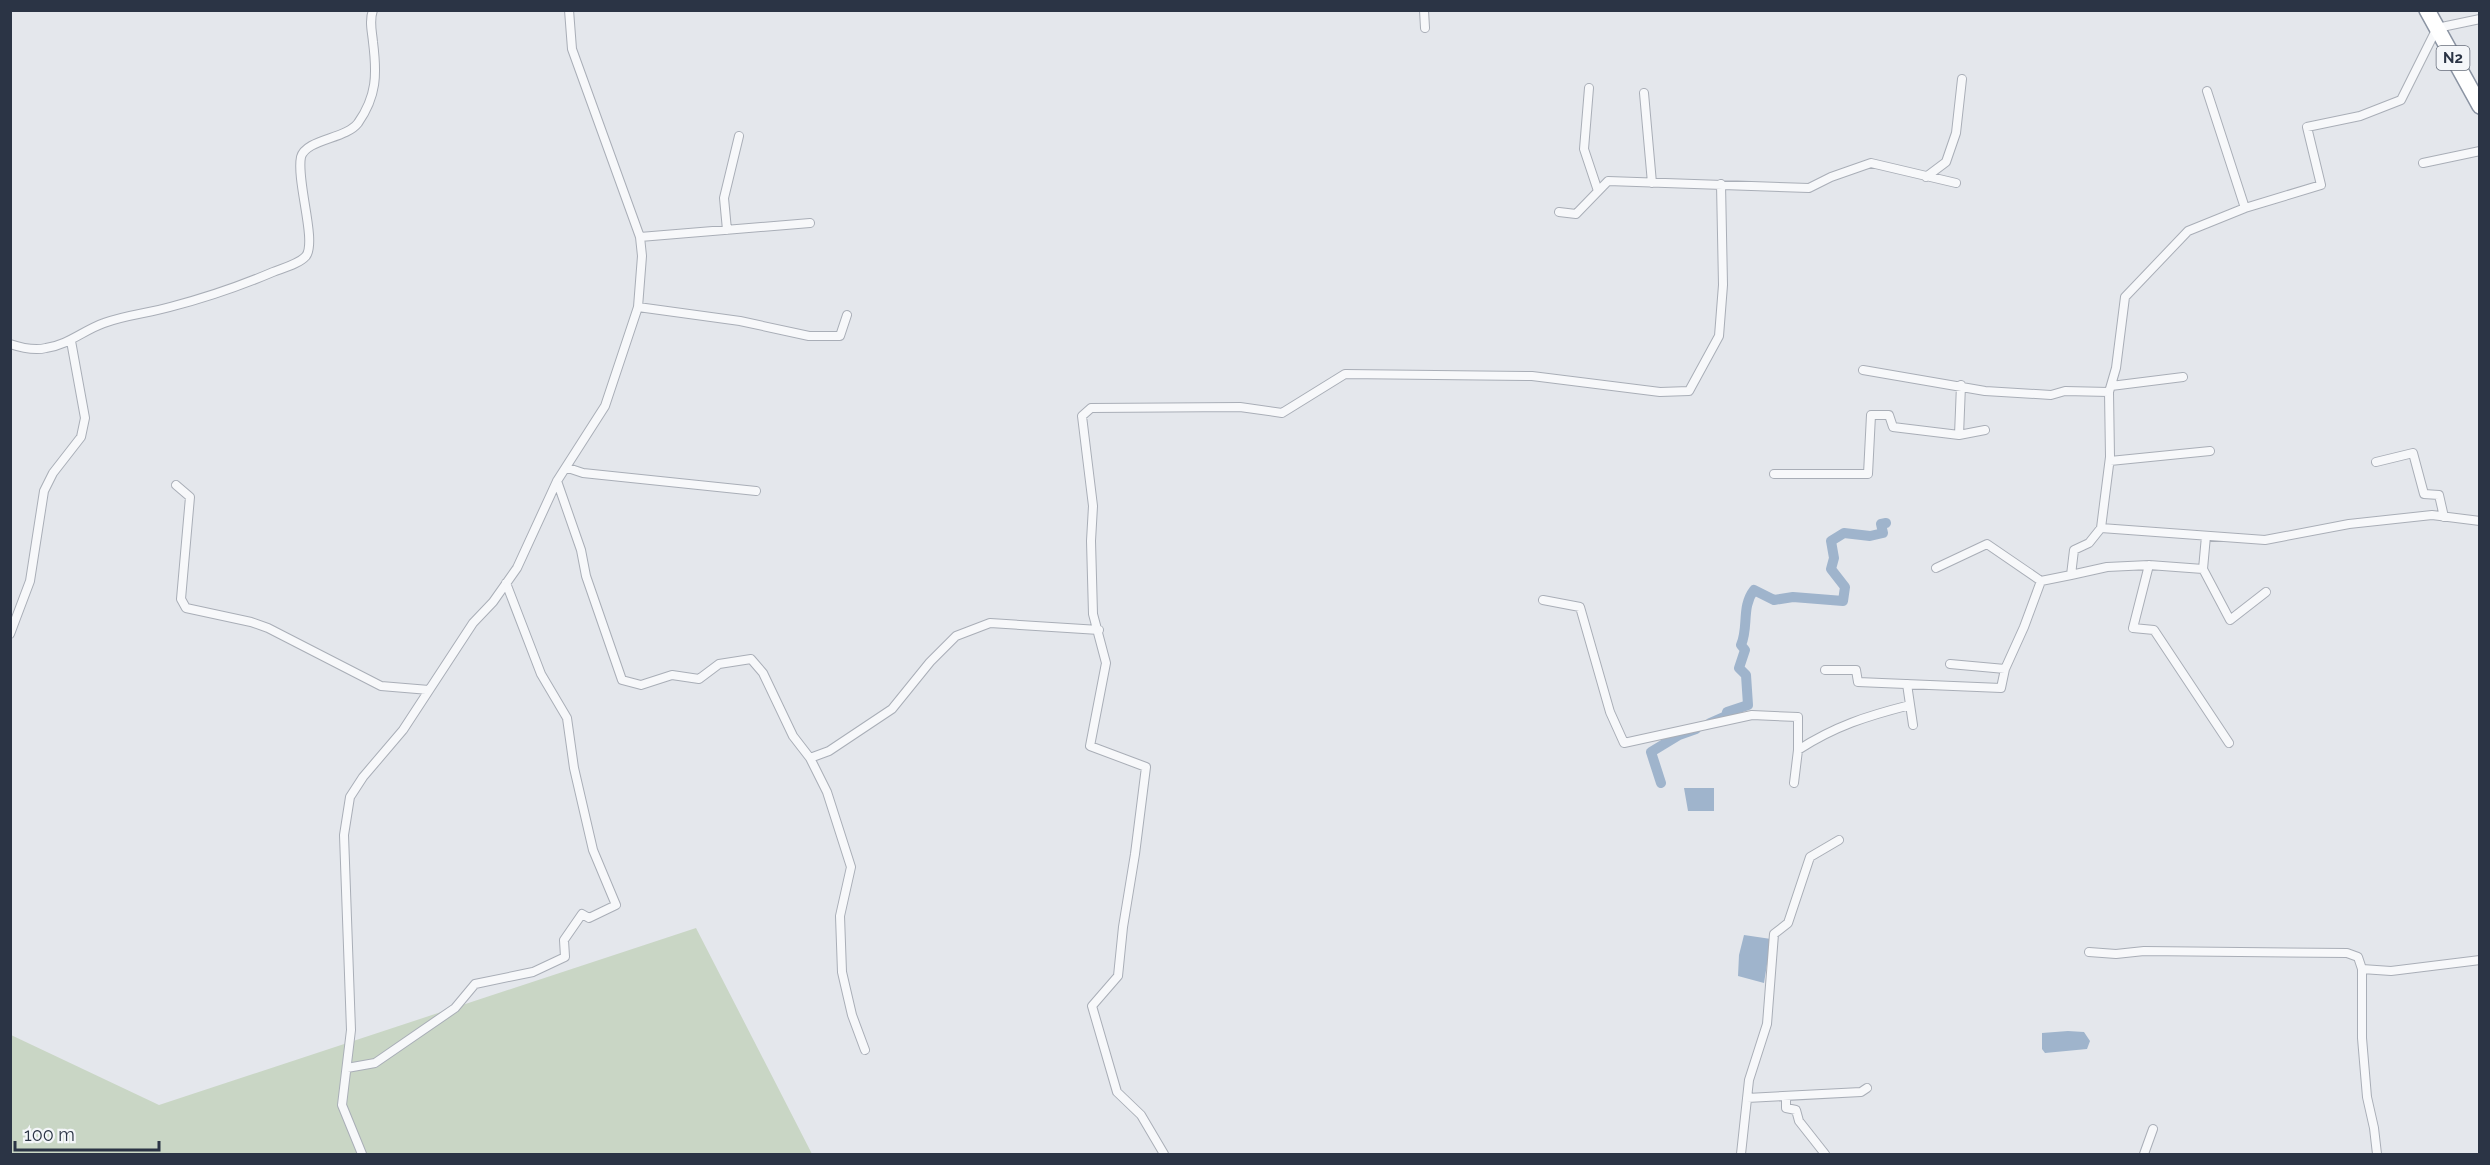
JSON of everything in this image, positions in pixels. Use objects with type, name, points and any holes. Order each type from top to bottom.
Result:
[{"type":"highway","name":"N2","points":[[2427,10],[2480,106]]},
{"type":"street","points":[[10,344],[24,349],[46,349],[71,341],[103,323],[172,307],[237,286],[306,256],[311,243],[302,195],[300,169],[302,154],[310,146],[356,126],[374,92],[376,67],[370,21],[373,10]]},
{"type":"street","points":[[362,1155],[342,1105],[351,1030],[344,835],[350,797],[363,777],[403,730],[473,623],[517,568],[557,482],[568,468],[605,406],[638,307],[642,266],[640,237],[572,49],[569,10]]},
{"type":"street","points":[[1424,10],[1425,28]]},
{"type":"street","points":[[2071,575],[2074,550],[2090,543],[2101,528],[2110,461],[2110,389],[2116,368],[2125,297],[2188,231],[2245,208],[2321,185],[2307,127],[2360,116],[2401,100],[2437,28],[2480,19]]},
{"type":"street","points":[[1926,177],[1946,162],[1956,133],[1962,80]]},
{"type":"street","points":[[1589,88],[1584,149],[1598,191]]},
{"type":"street","points":[[2208,91],[2245,208]]},
{"type":"street","points":[[1644,93],[1652,183]]},
{"type":"street","points":[[727,230],[724,198],[739,136]]},
{"type":"street","points":[[2422,163],[2480,151]]},
{"type":"street","points":[[1558,212],[1576,214],[1608,181],[1809,188],[1871,163],[1956,183]]},
{"type":"street","points":[[1164,1155],[1141,1115],[1117,1092],[1092,1006],[1118,976],[1146,767],[1090,746],[1106,663],[1093,614],[1091,541],[1093,506],[1082,416],[1091,408],[1240,407],[1282,412],[1345,374],[1532,376],[1660,392],[1689,391],[1719,336],[1724,285],[1721,184]]},
{"type":"street","points":[[640,237],[810,223]]},
{"type":"street","points":[[638,307],[740,321],[809,336],[840,336],[847,315]]},
{"type":"street","points":[[10,634],[30,580],[38,543],[44,491],[53,473],[81,437],[85,418],[71,341]]},
{"type":"street","points":[[1863,370],[1985,391],[2050,395],[2065,391],[2110,389],[2183,377]]},
{"type":"street","points":[[1959,435],[1961,386]]},
{"type":"street","points":[[1774,474],[1868,474],[1871,415],[1889,415],[1893,427],[1959,435],[1985,430]]},
{"type":"street","points":[[2110,461],[2210,451]]},
{"type":"street","points":[[2376,462],[2413,453],[2424,494],[2439,495],[2444,517]]},
{"type":"street","points":[[568,468],[583,473],[756,491]]},
{"type":"street","points":[[557,482],[622,680],[641,685],[672,675],[699,679],[719,664],[751,659],[763,673],[793,736],[810,758],[827,792],[851,867],[840,915],[842,972],[852,1015],[865,1050]]},
{"type":"street","points":[[176,485],[189,497],[181,599],[186,608],[251,622],[268,628],[381,686],[429,690]]},
{"type":"street","points":[[2101,528],[2265,540],[2349,524],[2432,515],[2480,521]]},
{"type":"street","points":[[2206,536],[2203,569],[2230,620],[2266,592]]},
{"type":"street","points":[[1936,568],[1987,544],[2041,581],[2107,567],[2149,565],[2203,569]]},
{"type":"street","points":[[2149,565],[2133,628],[2154,630],[2229,743]]},
{"type":"street","points":[[1825,670],[1856,670],[1858,682],[2001,688],[2005,669],[2041,581]]},
{"type":"street","points":[[347,1068],[375,1063],[455,1008],[475,984],[533,972],[565,957],[564,940],[582,914],[589,918],[616,905],[593,850],[574,768],[567,718],[541,674],[506,583]]},
{"type":"street","points":[[1543,600],[1580,607],[1610,712],[1624,744],[1752,715],[1798,717],[1798,750],[1794,783]]},
{"type":"street","points":[[810,758],[829,750],[892,709],[930,662],[956,636],[990,623],[1099,630]]},
{"type":"street","points":[[1950,664],[2005,669]]},
{"type":"street","points":[[1907,684],[1913,725]]},
{"type":"street","points":[[1798,750],[1827,732],[1873,714],[1910,705]]},
{"type":"street","points":[[1741,1155],[1749,1080],[1767,1024],[1774,934],[1788,923],[1810,857],[1839,840]]},
{"type":"street","points":[[2089,952],[2116,954],[2144,951],[2347,953],[2358,957],[2362,969],[2362,1038],[2367,1097],[2377,1155]]},
{"type":"street","points":[[2362,969],[2391,971],[2480,960]]},
{"type":"street","points":[[1747,1098],[1861,1092],[1866,1088]]},
{"type":"street","points":[[1786,1096],[1786,1108],[1796,1110],[1799,1121],[1825,1155]]},
{"type":"street","points":[[2144,1155],[2153,1129]]},
{"type":"green space","points":[[696,928],[812,1154],[11,1154],[11,1035],[159,1105]]},
{"type":"water","points":[[1684,788],[1714,788],[1714,811],[1688,811]]},
{"type":"water","points":[[1744,935],[1771,939],[1764,983],[1738,976],[1739,955]]},
{"type":"water","points":[[2084,1032],[2090,1041],[2087,1049],[2045,1053],[2042,1049],[2042,1033]]},
{"type":"waterway","points":[[1710,723],[1726,716],[1727,712],[1748,705],[1746,675],[1739,668],[1745,650],[1741,645],[1745,631],[1746,610],[1754,590],[1774,600],[1793,597],[1843,601],[1845,587],[1831,569],[1834,558],[1831,541],[1844,533],[1870,536],[1883,533],[1881,524],[1886,523]]},
{"type":"waterway","points":[[1661,783],[1651,752],[1679,735],[1696,729]]}]
